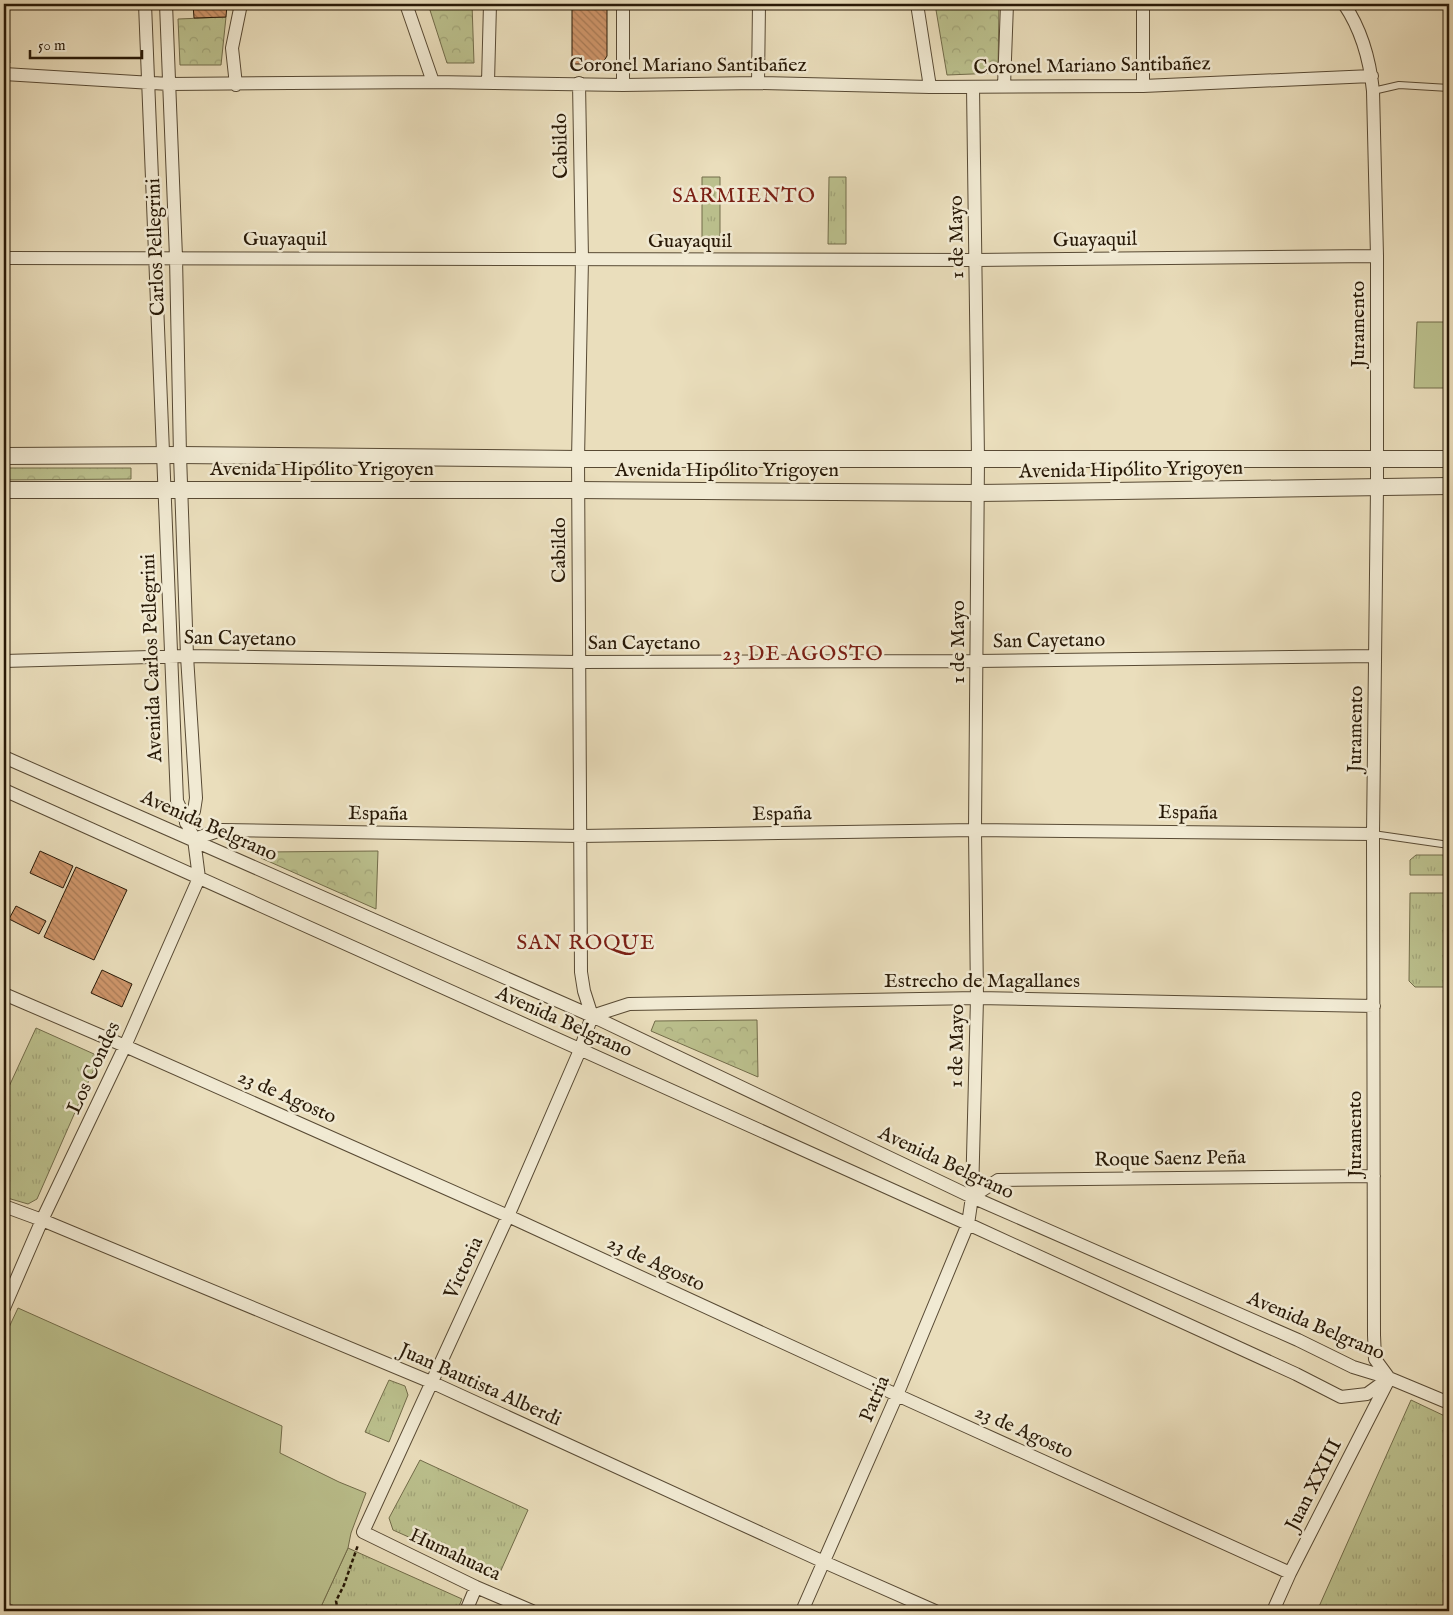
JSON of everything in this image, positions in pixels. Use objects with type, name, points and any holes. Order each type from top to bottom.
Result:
[{"type":"street","name":"Carlos Pellegrini","points":[[145,4],[155,257],[172,455],[181,490]]},
{"type":"street","name":"Carlos Pellegrini","points":[[164,490],[172,455],[176,257],[166,4]]},
{"type":"street","points":[[236,85],[232,48],[241,4]]},
{"type":"street","points":[[406,4],[433,82]]},
{"type":"street","points":[[488,82],[490,4]]},
{"type":"street","points":[[623,4],[623,85]]},
{"type":"street","points":[[758,83],[759,4]]},
{"type":"street","points":[[917,4],[930,87]]},
{"type":"street","points":[[1004,86],[1007,4]]},
{"type":"street","points":[[1143,4],[1143,86]]},
{"type":"street","name":"Juramento","points":[[1344,4],[1358,29],[1372,76],[1373,91],[1377,256],[1377,487],[1373,834],[1375,1359],[1389,1378]]},
{"type":"street","name":"Coronel Mariano Santibañez","points":[[4,74],[169,84],[236,85],[488,82],[623,85],[758,83],[930,87],[1143,86],[1372,76]]},
{"type":"street","name":"Cabildo","points":[[579,83],[582,259],[578,459],[581,972],[592,1016]]},
{"type":"street","name":"1 de Mayo","points":[[972,1197],[977,998],[975,830],[978,458],[973,87]]},
{"type":"street","name":"Guayaquil","points":[[4,258],[976,260],[1377,256]]},
{"type":"street","name":"Avenida Hipólito Yrigoyen","points":[[4,456],[172,455],[578,459],[1449,459]]},
{"type":"street","name":"Avenida Hipólito Yrigoyen","points":[[4,490],[578,490],[977,493],[1449,486]]},
{"type":"street","name":"Avenida Carlos Pellegrini","points":[[164,490],[177,801],[194,840]]},
{"type":"street","name":"Avenida Carlos Pellegrini","points":[[181,490],[187,656],[196,798],[194,811],[186,823]]},
{"type":"street","name":"San Cayetano","points":[[4,661],[187,656],[578,662],[976,661],[1375,656]]},
{"type":"street","name":"Avenida Belgrano","points":[[4,757],[592,1016],[972,1197],[1298,1340],[1353,1367],[1389,1378]]},
{"type":"street","name":"Avenida Belgrano","points":[[4,790],[968,1224],[1287,1370],[1341,1397],[1367,1394],[1389,1378]]},
{"type":"street","name":"España","points":[[194,840],[221,830],[580,836],[975,830],[1373,834]]},
{"type":"street","points":[[194,840],[199,878]]},
{"type":"street","name":"Los Condes","points":[[4,1308],[42,1220],[125,1046],[199,878]]},
{"type":"street","name":"23 de Agosto","points":[[4,994],[508,1216],[897,1396],[1290,1573]]},
{"type":"street","name":"Estrecho de Magallanes","points":[[592,1016],[629,1004],[977,998],[1374,1006]]},
{"type":"street","name":"Victoria","points":[[363,1532],[508,1216],[580,1050],[592,1016]]},
{"type":"street","name":"Roque Saenz Peña","points":[[972,1197],[998,1180],[1374,1176]]},
{"type":"street","name":"Patria","points":[[802,1611],[897,1396],[968,1224],[972,1197]]},
{"type":"street","name":"Juan Bautista Alberdi","points":[[4,1206],[42,1220],[431,1382],[935,1611]]},
{"type":"street","points":[[1389,1378],[1449,1404]]},
{"type":"street","name":"Juan XXIII","points":[[1273,1611],[1290,1573],[1389,1378]]},
{"type":"street","name":"Humahuaca","points":[[363,1532],[476,1587],[532,1611]]},
{"type":"street","points":[[466,1611],[476,1587]]},
{"type":"lane","points":[[1373,91],[1399,85],[1449,88]]},
{"type":"lane","points":[[1373,834],[1449,845]]},
{"type":"path","points":[[338,1611],[336,1601],[344,1585],[363,1532]]},
{"type":"green space","points":[[4,4],[9,4],[10,63],[4,63]]},
{"type":"green space","points":[[428,4],[472,4],[474,63],[447,63]]},
{"type":"green space","points":[[935,4],[999,4],[998,73],[947,75]]},
{"type":"green space","points":[[226,17],[221,65],[180,65],[178,19]]},
{"type":"green space","points":[[702,177],[720,177],[720,244],[702,244]]},
{"type":"green space","points":[[829,177],[846,177],[846,244],[828,244]]},
{"type":"green space","points":[[1417,322],[1449,322],[1449,388],[1414,388]]},
{"type":"green space","points":[[4,468],[131,468],[131,479],[4,480]]},
{"type":"green space","points":[[378,851],[376,909],[261,858],[263,852]]},
{"type":"green space","points":[[1416,855],[1449,855],[1449,875],[1410,875],[1410,860]]},
{"type":"green space","points":[[1410,893],[1449,893],[1449,987],[1415,987],[1409,981]]},
{"type":"green space","points":[[757,1020],[758,1077],[651,1031],[655,1021]]},
{"type":"green space","points":[[36,1028],[94,1054],[97,1062],[37,1199],[28,1204],[4,1197],[4,1092],[6,1093]]},
{"type":"green space","points":[[18,1308],[282,1426],[280,1453],[366,1493],[351,1533],[348,1548],[319,1611],[25,1611],[4,1601],[4,1338]]},
{"type":"green space","points":[[389,1380],[405,1386],[408,1395],[389,1442],[365,1432]]},
{"type":"green space","points":[[1411,1400],[1449,1418],[1449,1611],[1317,1611]]},
{"type":"green space","points":[[420,1460],[528,1510],[498,1577],[393,1530],[389,1518]]},
{"type":"green space","points":[[348,1548],[462,1599],[457,1611],[319,1611]]},
{"type":"building","points":[[193,4],[227,4],[226,17],[194,18]]},
{"type":"building","points":[[554,4],[607,4],[607,56],[602,64],[572,64],[572,5]]},
{"type":"building","points":[[40,851],[73,866],[63,888],[30,873]]},
{"type":"building","points":[[76,867],[127,890],[94,960],[44,937]]},
{"type":"building","points":[[16,906],[46,921],[39,934],[9,919]]},
{"type":"building","points":[[102,970],[132,984],[122,1007],[91,993]]},
{"type":"district","name":"SARMIENTO","points":[[744,196]]},
{"type":"district","name":"23 DE AGOSTO","points":[[803,654]]},
{"type":"district","name":"SAN ROQUE","points":[[586,943]]}]
